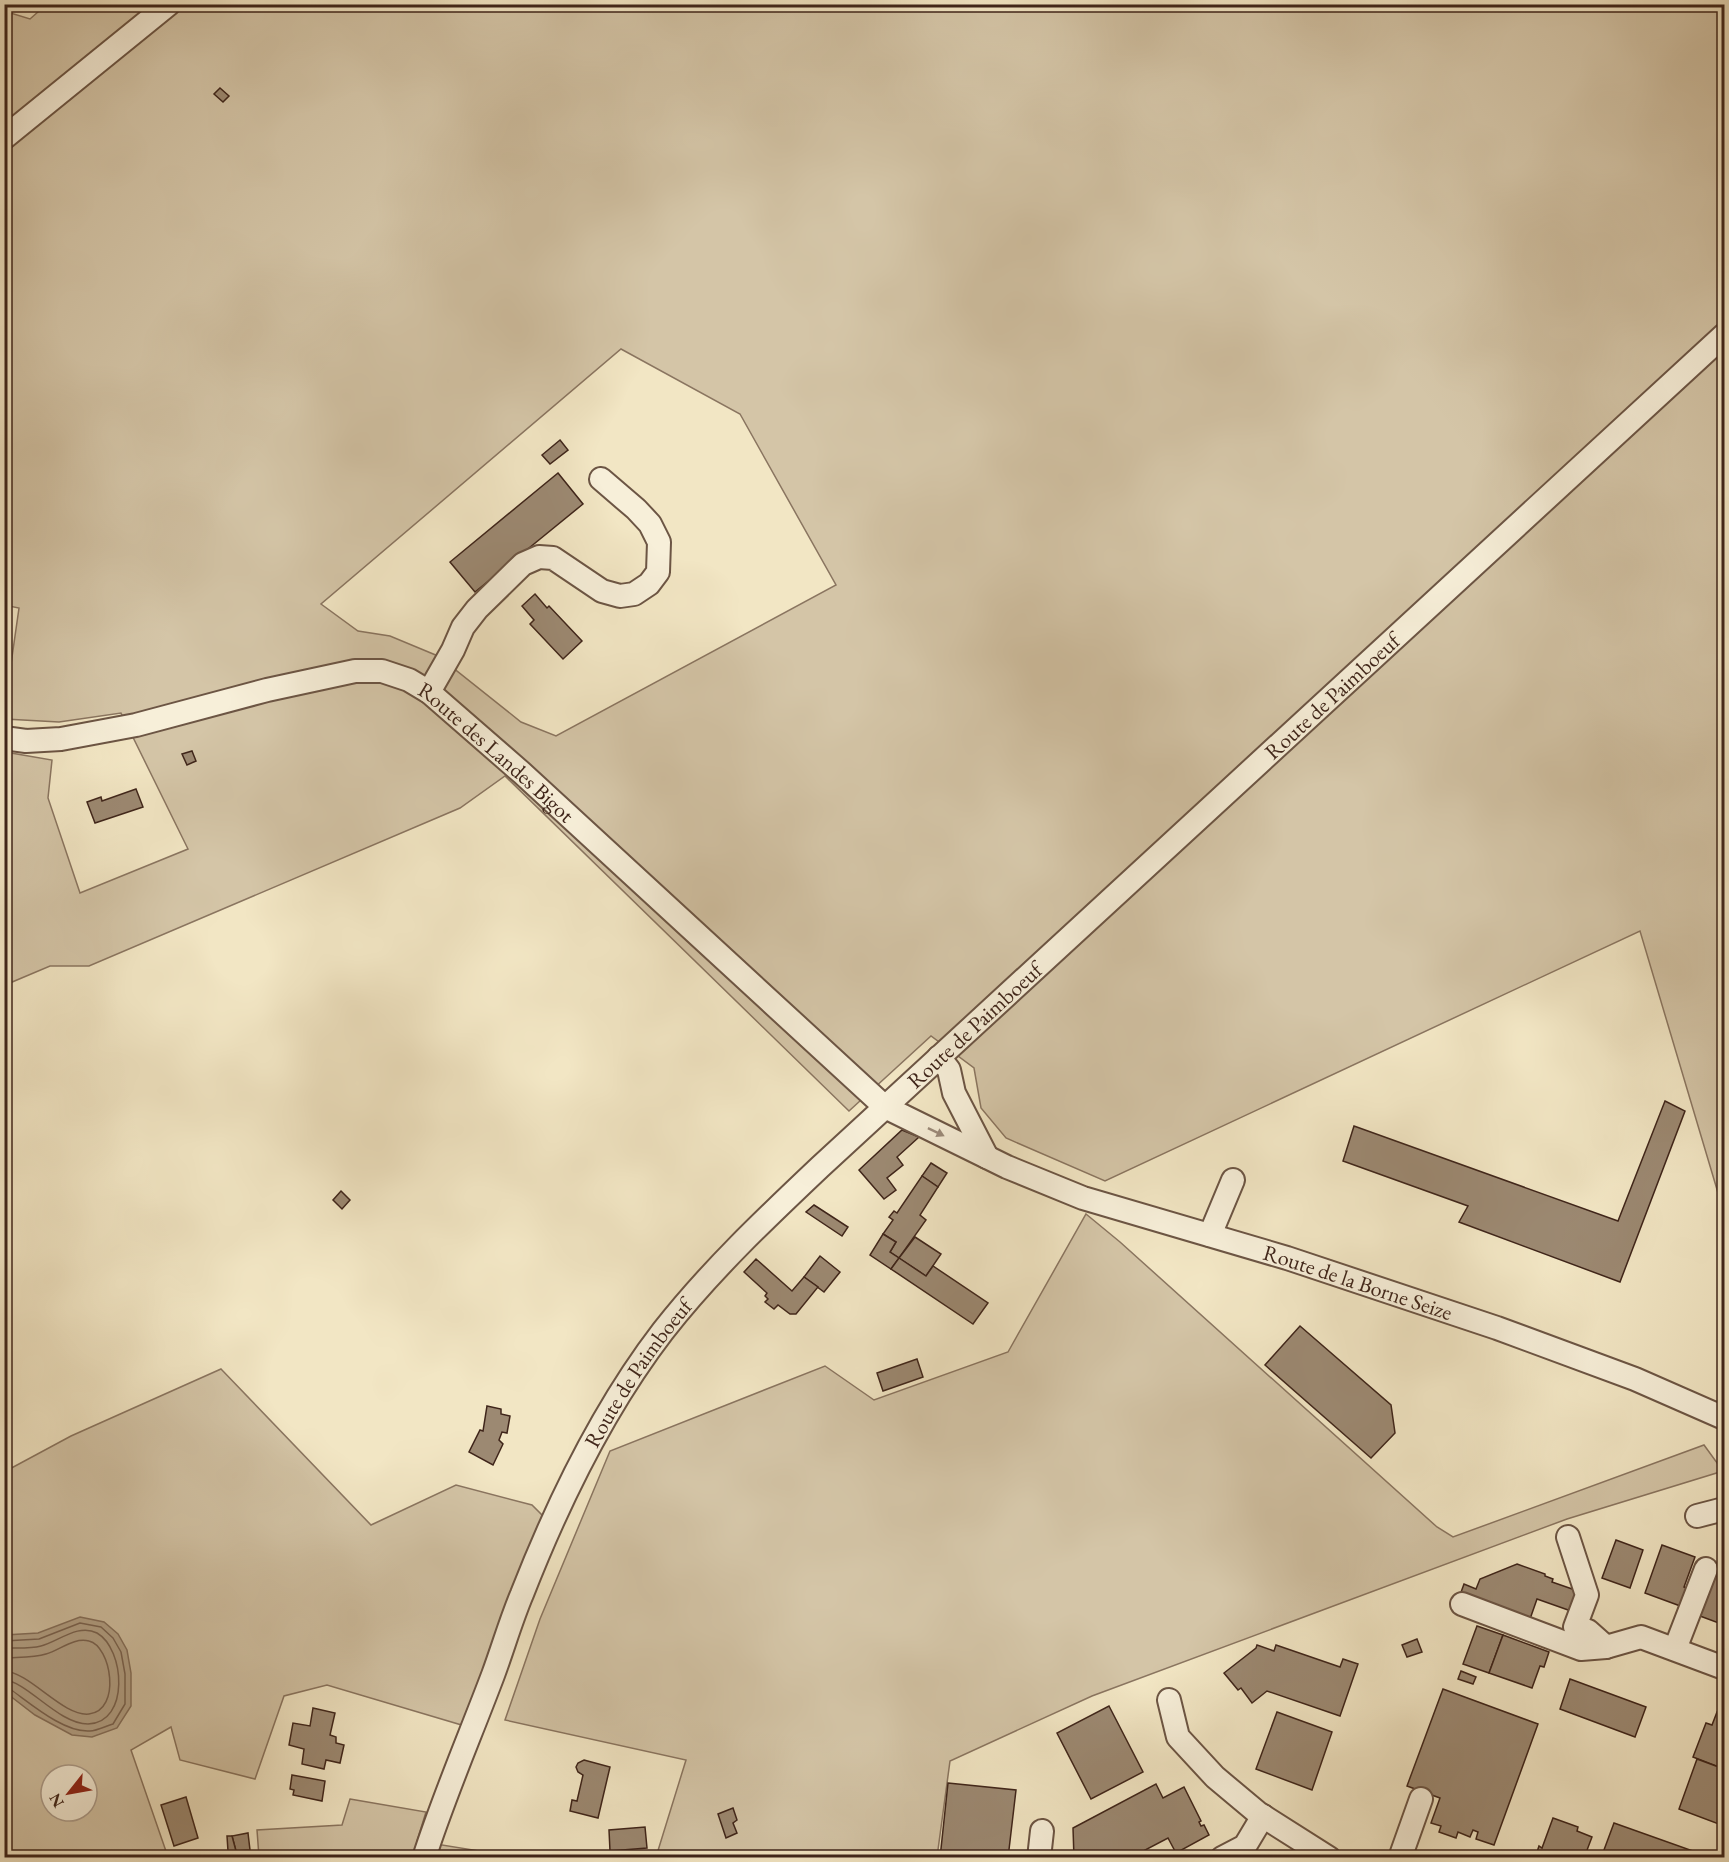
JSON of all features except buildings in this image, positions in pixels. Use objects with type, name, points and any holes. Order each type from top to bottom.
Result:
[{"type":"street","points":[[4,138],[169,4]]},
{"type":"street","name":"Route de Paimboeuf","points":[[424,1857],[521,1595],[587,1449],[662,1333],[698,1289],[729,1254],[885,1107],[1725,335]]},
{"type":"street","points":[[429,692],[463,627],[477,609],[523,564],[539,557],[553,558],[602,591],[620,596],[634,594],[654,578],[658,572],[660,554],[659,542],[650,524],[636,508],[601,479]]},
{"type":"street","name":"Route des Landes Bigot","points":[[4,738],[26,741],[61,739],[136,725],[267,690],[355,672],[382,671],[409,680],[429,692],[522,773],[885,1107],[987,1156]]},
{"type":"street","points":[[939,1057],[949,1070],[954,1093],[987,1156]]},
{"type":"street","name":"Route de la Borne Seize","points":[[987,1156],[1083,1198],[1287,1258],[1497,1328],[1635,1380],[1725,1418]]},
{"type":"street","points":[[1210,1235],[1233,1180]]},
{"type":"street","points":[[1697,1516],[1725,1509]]},
{"type":"street","points":[[1569,1537],[1587,1595],[1575,1627],[1588,1631],[1606,1647]]},
{"type":"street","points":[[1675,1649],[1706,1569]]},
{"type":"street","points":[[1462,1604],[1581,1649],[1606,1647],[1641,1636],[1725,1668]]},
{"type":"street","points":[[1169,1700],[1178,1737],[1215,1777],[1263,1816],[1329,1857]]},
{"type":"street","points":[[1400,1857],[1421,1799]]},
{"type":"street","points":[[1222,1857],[1245,1846],[1263,1816]]},
{"type":"street","points":[[1039,1857],[1042,1830]]},
{"type":"shaded area","points":[[47,4],[1724,5],[1724,1213],[1640,931],[1105,1181],[1006,1138],[981,1108],[974,1068],[931,1036],[849,1111],[505,776],[460,808],[89,966],[50,966],[5,985],[5,752],[52,760],[48,798],[80,893],[188,849],[121,713],[59,722],[5,719],[19,608],[4,605],[4,80],[7,78],[4,74],[4,11],[30,19]],"holes":[[[621,349],[740,414],[836,585],[556,736],[521,722],[438,656],[390,636],[358,631],[321,604]]]},
{"type":"shaded area","points":[[1086,1214],[1437,1527],[1453,1537],[1704,1445],[1723,1471],[1567,1519],[1092,1696],[950,1761],[937,1857],[656,1857],[686,1760],[505,1720],[540,1619],[610,1451],[825,1366],[874,1400],[1008,1352]]},
{"type":"shaded area","points":[[221,1369],[371,1525],[456,1485],[532,1505],[544,1517],[465,1726],[327,1685],[284,1696],[255,1779],[180,1760],[171,1727],[131,1750],[168,1857],[5,1857],[4,1472],[71,1436]]},
{"type":"shaded area","points":[[350,1799],[426,1812],[417,1841],[516,1857],[259,1857],[257,1830],[342,1825]]},
{"type":"water","points":[[80,1617],[104,1622],[118,1634],[127,1650],[131,1673],[131,1706],[117,1728],[92,1737],[72,1735],[35,1715],[5,1692],[5,1635],[38,1633]]}]
